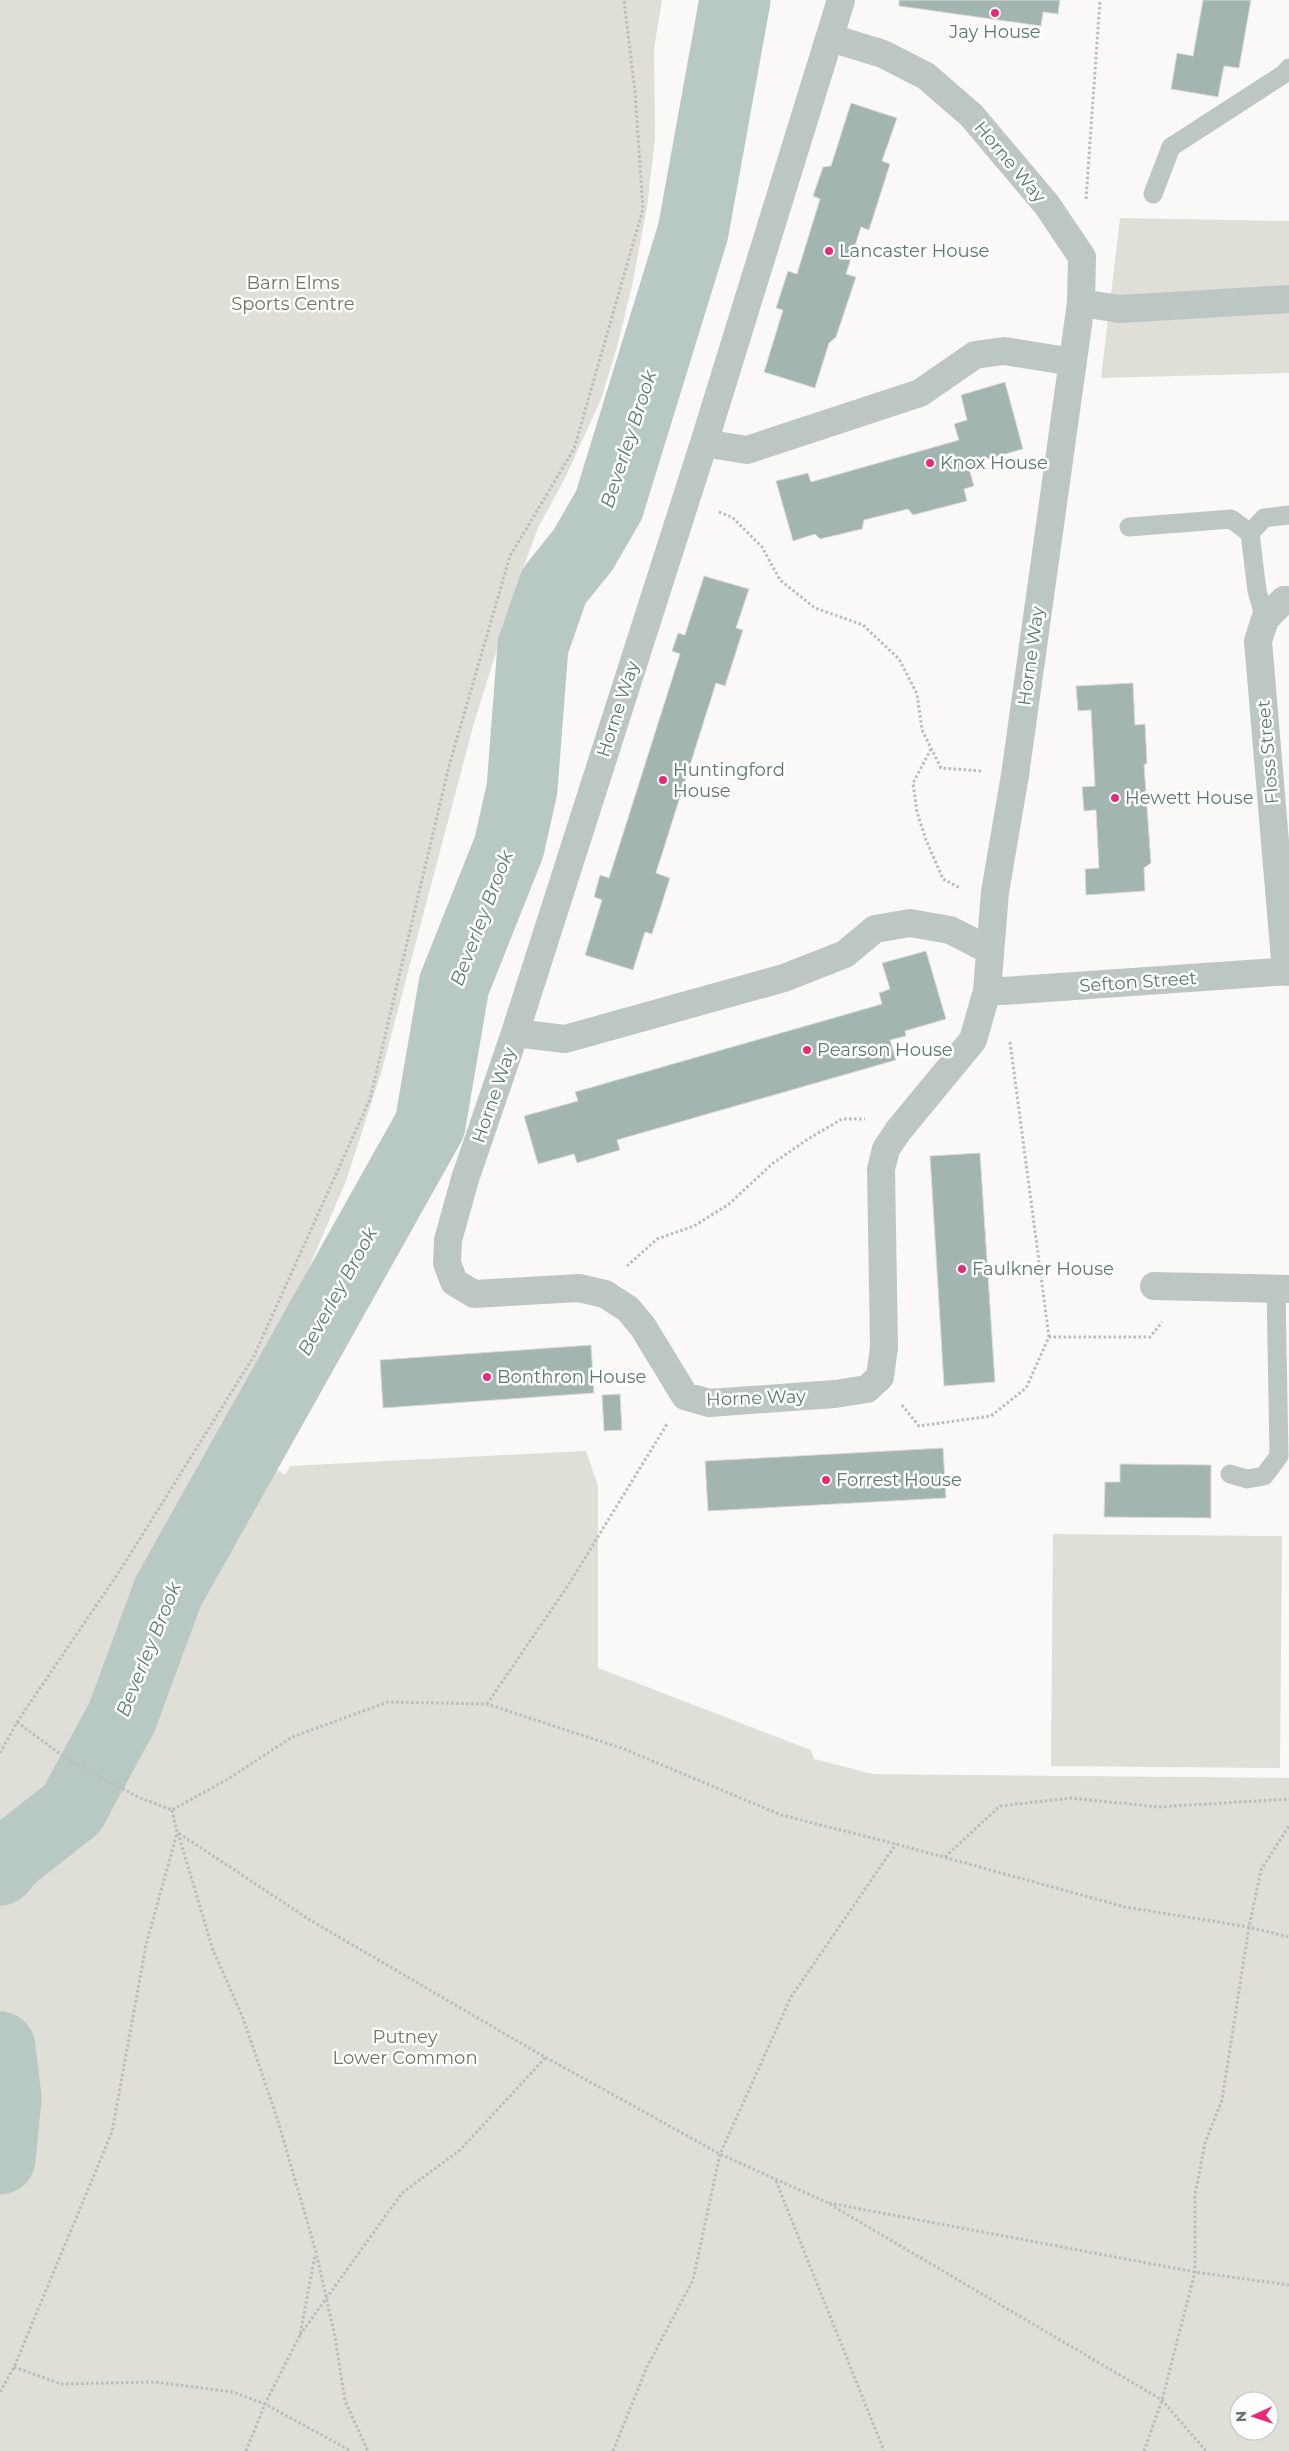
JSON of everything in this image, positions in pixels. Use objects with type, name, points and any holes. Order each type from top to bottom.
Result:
[{"type":"street","name":"Horne Way","points":[[831,38],[883,54],[926,76],[971,115],[1047,205],[1082,257],[1081,304],[1015,775],[995,892],[989,950],[995,991],[973,1040],[898,1131],[886,1149],[881,1169],[884,1348],[880,1377],[867,1389],[835,1394],[709,1404],[685,1396],[643,1327],[628,1309],[605,1294],[579,1288],[474,1294],[454,1282],[447,1263],[448,1240],[465,1179],[515,1033],[704,443],[831,38],[841,0]]},
{"type":"street","points":[[1081,304],[1120,309],[1289,298]]},
{"type":"street","points":[[704,443],[747,450],[920,393],[975,355],[1004,351],[1073,362]]},
{"type":"street","name":"Floss Street","points":[[1279,606],[1258,642],[1288,972]]},
{"type":"street","name":"Horne Way","points":[[515,1033],[565,1039],[774,981],[845,954],[875,929],[910,923],[950,930],[989,950]]},
{"type":"street","name":"Sefton Street","points":[[995,991],[1288,972]]},
{"type":"street","points":[[1154,1286],[1282,1289]]},
{"type":"lane","points":[[1153,194],[1172,147],[1284,74],[1289,68]]},
{"type":"lane","points":[[1250,533],[1264,518],[1289,515]]},
{"type":"lane","points":[[1129,527],[1231,519],[1250,533],[1256,591],[1279,606]]},
{"type":"lane","points":[[1230,1474],[1247,1478],[1264,1476],[1279,1456],[1282,1289]]},
{"type":"path","points":[[0,1753],[17,1722],[121,1569],[254,1356],[370,1099],[449,766],[510,556],[574,449],[643,209],[635,92],[624,0]]},
{"type":"path","points":[[1082,257],[1100,0]]},
{"type":"path","points":[[686,497],[732,516],[762,547],[780,580],[815,608],[863,625],[899,659],[918,694],[922,730],[941,768],[1015,775]]},
{"type":"path","points":[[931,748],[913,783],[917,812],[926,840],[943,879],[962,889],[995,892]]},
{"type":"path","points":[[880,1377],[919,1426],[991,1416],[1026,1388],[1049,1337],[995,991]]},
{"type":"path","points":[[605,1294],[627,1266],[657,1239],[694,1226],[729,1204],[772,1164],[842,1119],[871,1119],[898,1131]]},
{"type":"path","points":[[1049,1337],[1150,1337],[1190,1287]]},
{"type":"path","points":[[487,1704],[569,1584],[685,1396]]},
{"type":"path","points":[[17,1722],[67,1759],[138,1797],[172,1810],[228,1779],[292,1737],[388,1702],[487,1704],[624,1749],[781,1815],[945,1857],[1125,1907],[1249,1927],[1289,1937]]},
{"type":"path","points":[[945,1857],[1000,1806],[1070,1798],[1158,1807],[1289,1799]]},
{"type":"path","points":[[172,1810],[177,1832],[214,1950],[243,2018],[278,2121],[316,2252],[335,2337],[345,2401],[368,2451]]},
{"type":"path","points":[[1144,2451],[1162,2400],[1195,2272],[1195,2195],[1205,2143],[1222,2100],[1249,1927],[1261,1870],[1289,1826]]},
{"type":"path","points":[[177,1832],[310,1920],[546,2057],[720,2154],[826,2202],[1162,2400],[1206,2451]]},
{"type":"path","points":[[0,2392],[14,2367],[112,2132],[146,1945],[177,1832]]},
{"type":"path","points":[[614,2451],[647,2367],[693,2280],[720,2154],[791,1997],[896,1844]]},
{"type":"path","points":[[246,2451],[265,2404],[300,2336],[402,2193],[460,2150],[546,2057]]},
{"type":"path","points":[[776,2181],[884,2451]]},
{"type":"path","points":[[826,2202],[1195,2272],[1289,2285]]},
{"type":"path","points":[[300,2336],[316,2252]]},
{"type":"path","points":[[14,2367],[61,2384],[155,2382],[233,2392],[265,2404],[351,2451]]},
{"type":"green space","name":"Putney Lower Common","points":[[0,0],[662,0],[654,49],[655,139],[647,207],[632,286],[617,347],[601,399],[566,476],[538,528],[519,579],[474,723],[382,1070],[346,1181],[292,1307],[254,1385],[224,1435],[285,1475],[290,1466],[586,1451],[598,1486],[598,1668],[811,1750],[814,1759],[873,1774],[1289,1778],[1289,2451],[0,2451]]},
{"type":"green space","points":[[1120,218],[1289,221],[1289,373],[1101,378]]},
{"type":"green space","points":[[1053,1534],[1282,1536],[1280,1768],[1051,1766]]},
{"type":"building","name":"Jay House","points":[[899,0],[1060,0],[1058,14],[1043,12],[1041,26],[899,6]]},
{"type":"building","points":[[1203,0],[1251,0],[1239,68],[1224,66],[1218,97],[1171,89],[1177,53],[1193,56]]},
{"type":"building","name":"Lancaster House","points":[[851,103],[897,118],[882,161],[890,164],[869,230],[861,227],[846,274],[856,277],[836,337],[829,343],[815,388],[764,372],[783,310],[776,308],[788,271],[797,274],[820,199],[813,196],[823,167],[831,166]]},
{"type":"building","name":"Knox House","points":[[1005,382],[1023,449],[980,461],[981,465],[969,468],[974,486],[964,489],[967,501],[913,515],[908,509],[864,520],[862,529],[820,539],[815,534],[793,541],[776,481],[808,473],[811,482],[959,440],[954,424],[967,420],[961,395]]},
{"type":"building","name":"Huntingford House","points":[[704,576],[749,589],[736,628],[743,630],[725,686],[716,683],[656,873],[670,878],[652,934],[645,932],[633,970],[585,955],[602,900],[594,897],[600,875],[609,878],[680,654],[672,651],[678,633],[685,635]]},
{"type":"building","name":"Hewett House","points":[[1133,683],[1135,725],[1145,724],[1147,763],[1144,765],[1151,863],[1144,868],[1145,891],[1086,895],[1085,869],[1099,868],[1096,810],[1084,811],[1082,787],[1095,786],[1091,710],[1078,711],[1076,686]]},
{"type":"building","name":"Pearson House","points":[[926,951],[946,1019],[905,1031],[906,1036],[890,1040],[896,1060],[617,1140],[620,1150],[577,1163],[574,1154],[538,1164],[524,1116],[578,1101],[575,1092],[882,1004],[879,993],[890,989],[882,963]]},
{"type":"building","name":"Faulkner House","points":[[980,1153],[995,1382],[944,1386],[930,1156]]},
{"type":"building","name":"Bonthron House","points":[[591,1345],[594,1393],[383,1408],[380,1360]]},
{"type":"building","points":[[620,1394],[622,1430],[604,1431],[602,1395]]},
{"type":"building","name":"Forrest House","points":[[943,1448],[946,1498],[708,1511],[705,1461]]},
{"type":"building","points":[[1120,1464],[1211,1465],[1211,1518],[1104,1517],[1105,1482],[1120,1482]]},
{"type":"waterway","name":"Beverley Brook","points":[[0,1870],[12,1856],[72,1809],[122,1717],[168,1592],[430,1125],[454,985],[509,847],[522,789],[533,646],[554,586],[583,550],[609,505],[693,232],[735,0]]},
{"type":"waterway","name":"Beverley Brook","points":[[0,2047],[6,2098],[0,2159]]},
{"type":"place","name":"Jay House","points":[[995,13]]},
{"type":"place","name":"Lancaster House","points":[[829,251]]},
{"type":"place","name":"Knox House","points":[[930,463]]},
{"type":"place","name":"Huntingford House","points":[[663,780]]},
{"type":"place","name":"Hewett House","points":[[1115,798]]},
{"type":"place","name":"Pearson House","points":[[807,1050]]},
{"type":"place","name":"Faulkner House","points":[[962,1269]]},
{"type":"place","name":"Bonthron House","points":[[487,1377]]},
{"type":"place","name":"Forrest House","points":[[826,1480]]},
{"type":"park label","name":"Barn Elms Sports Centre","points":[[293,293]]}]
